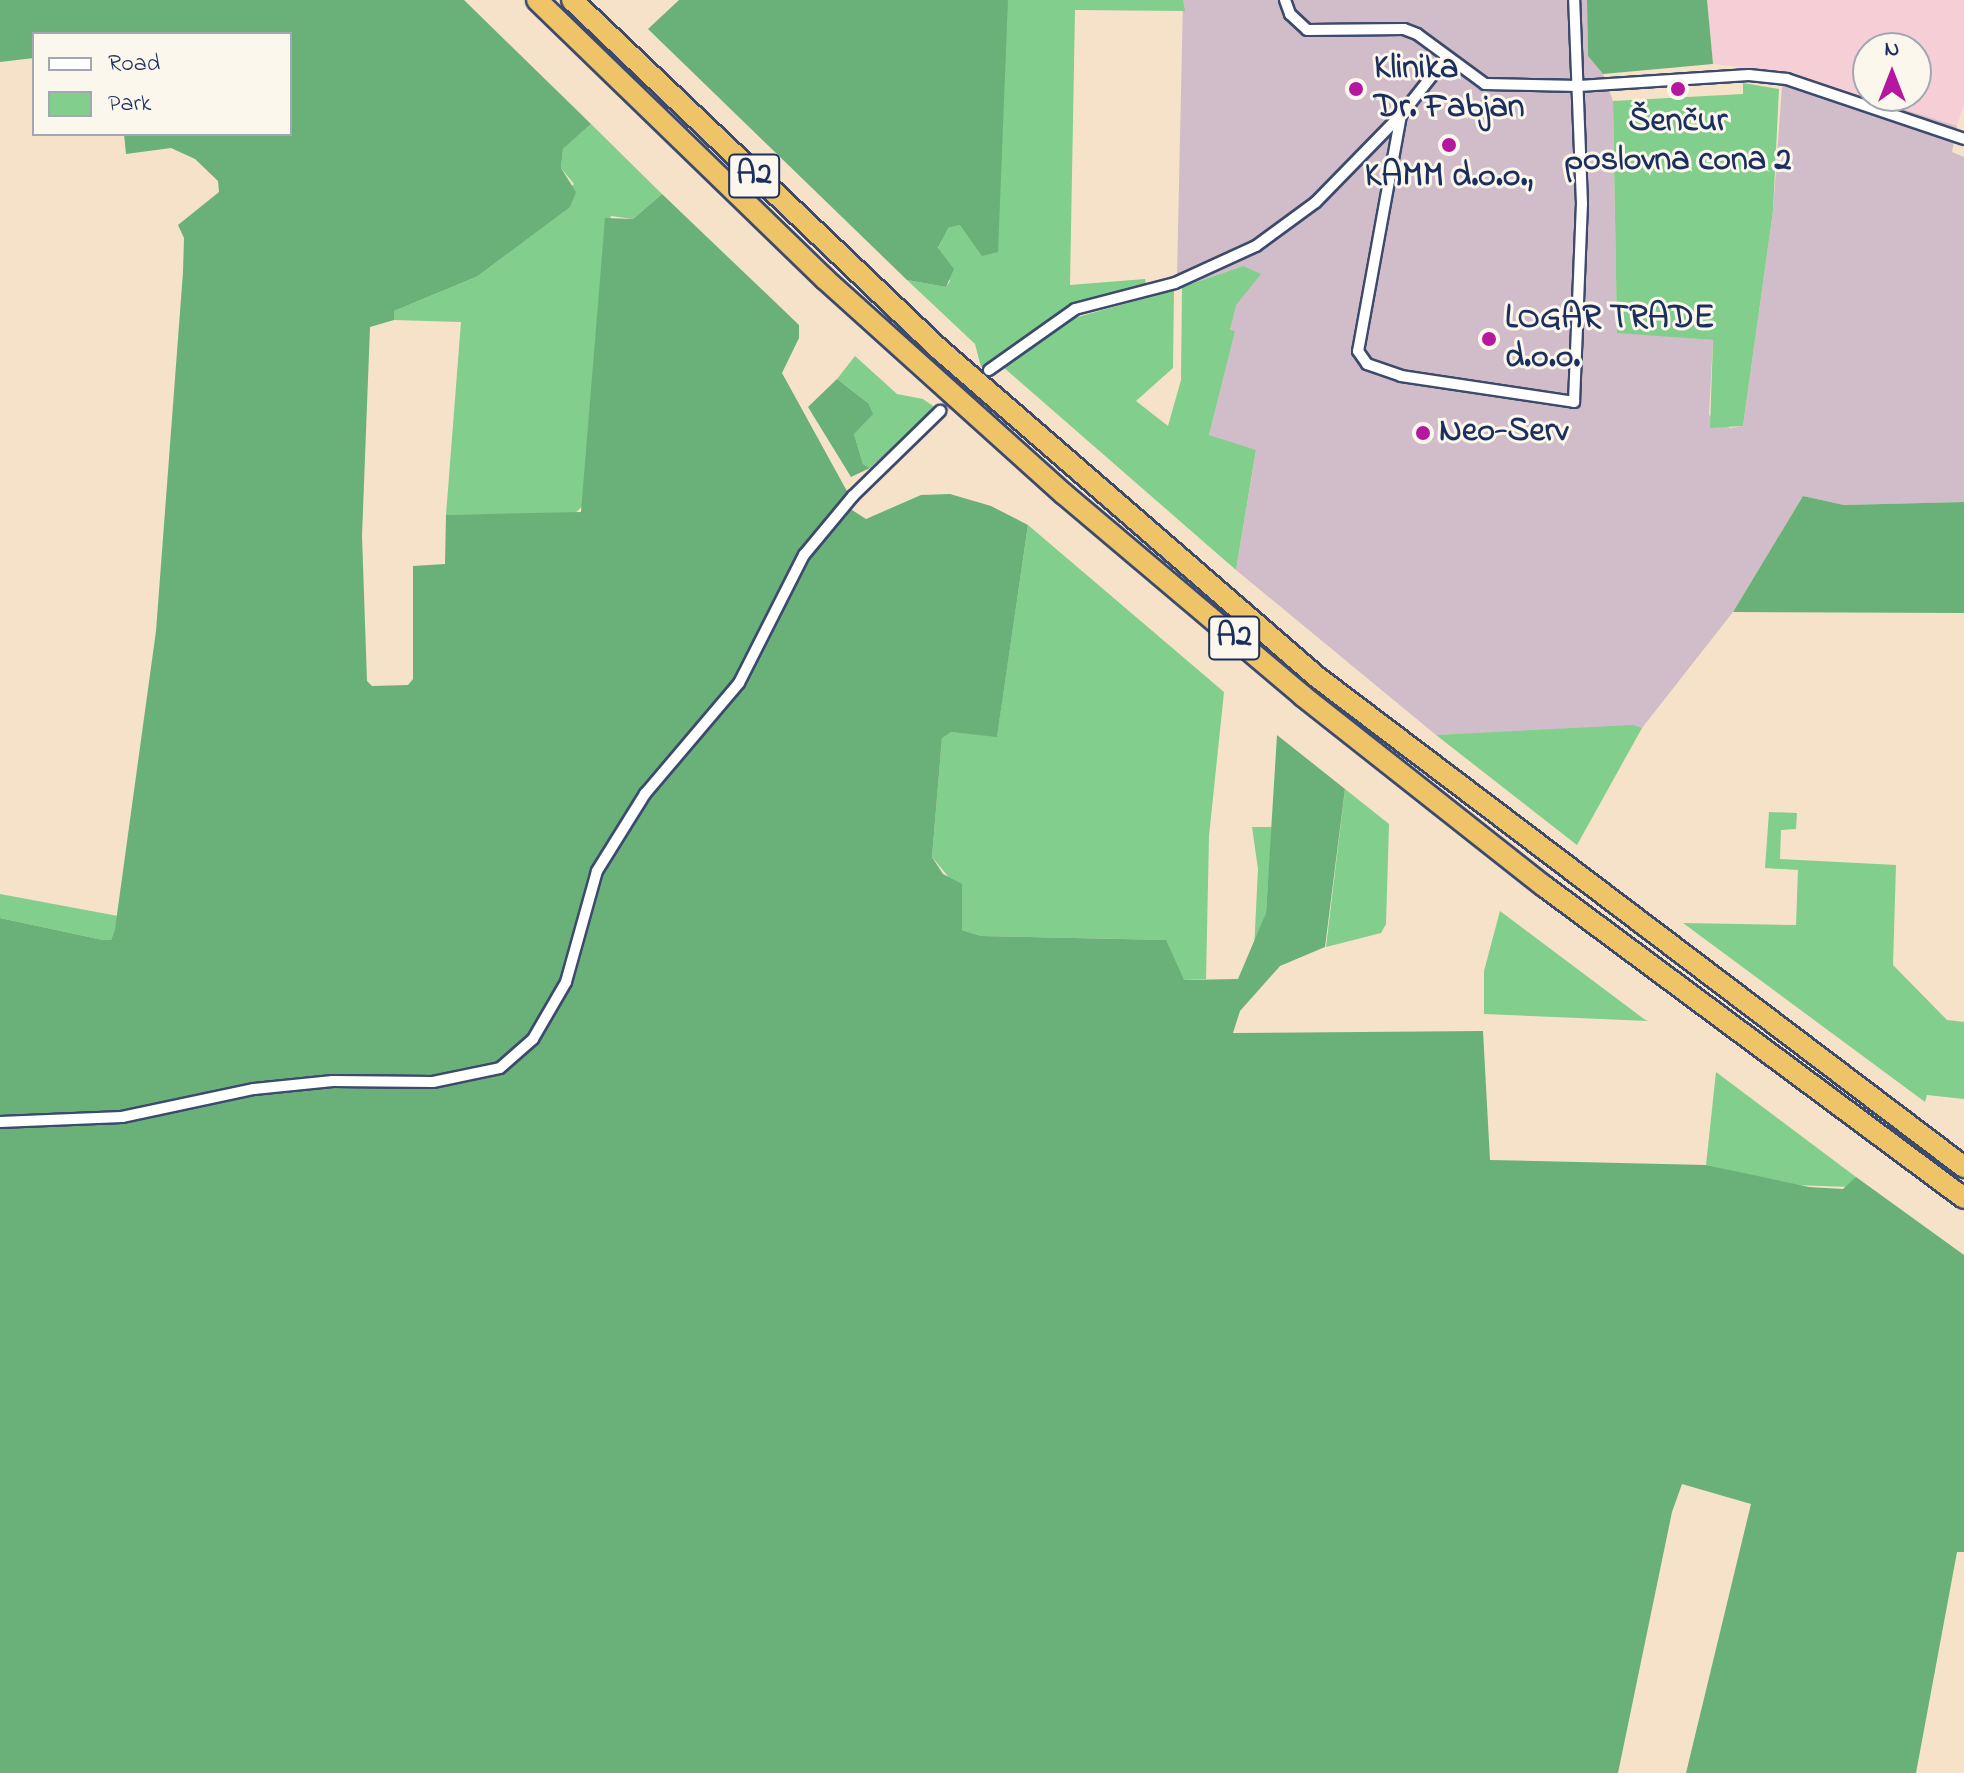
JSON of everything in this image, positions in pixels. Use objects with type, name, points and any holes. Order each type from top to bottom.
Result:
[{"type":"highway","name":"A2","points":[[537,0],[825,279],[1064,494],[1291,686],[1544,886],[1964,1198]]},
{"type":"highway","name":"A2","points":[[572,0],[950,359],[1317,677],[1964,1167]]},
{"type":"street","points":[[1285,0],[1290,14],[1307,30],[1404,29],[1485,84],[1579,86],[1749,75],[1787,79],[1964,139]]},
{"type":"street","points":[[1401,115],[1358,351],[1367,364],[1401,376],[1574,402],[1582,204],[1574,0]]},
{"type":"street","points":[[989,370],[1075,309],[1175,283],[1256,246],[1316,202],[1401,115],[1446,58]]},
{"type":"street","points":[[0,1122],[122,1117],[254,1089],[333,1081],[433,1082],[500,1068],[533,1039],[566,982],[597,871],[645,794],[739,683],[804,555],[853,496],[940,411]]},
{"type":"shaded area","points":[[1183,0],[1587,0],[1588,56],[1603,74],[1613,101],[1617,332],[1713,340],[1709,415],[1730,428],[1743,426],[1773,211],[1783,72],[1852,93],[1852,112],[1912,112],[1957,126],[1952,152],[1964,157],[1964,502],[1844,505],[1803,496],[1733,612],[1642,728],[1436,735],[1236,570],[1256,451],[1209,435],[1234,332],[1230,331],[1243,266],[1182,287],[1177,276]]},
{"type":"shaded area","points":[[1707,0],[1964,0],[1964,104],[1957,126],[1912,112],[1932,112],[1932,32],[1852,32],[1852,93],[1783,72],[1713,64]]},
{"type":"green space","points":[[0,0],[464,0],[591,124],[563,149],[561,168],[576,192],[570,207],[476,277],[394,311],[394,320],[370,327],[362,536],[367,681],[372,686],[408,685],[413,679],[413,566],[445,564],[446,515],[581,512],[605,218],[633,219],[662,194],[799,325],[799,338],[782,373],[848,493],[827,518],[832,527],[849,508],[866,519],[921,495],[950,494],[991,506],[1028,525],[997,737],[951,732],[942,738],[932,857],[943,874],[962,884],[962,930],[981,936],[1166,940],[1184,980],[1238,979],[1266,913],[1277,735],[1345,789],[1325,947],[1280,966],[1240,1011],[1233,1033],[1483,1031],[1490,1160],[1706,1165],[1809,1187],[1843,1189],[1856,1177],[1964,1255],[1964,1552],[1957,1552],[1916,1773],[1686,1773],[1751,1504],[1682,1484],[1672,1512],[1618,1773],[0,1773],[0,918],[103,940],[111,940],[115,929],[156,631],[183,272],[184,238],[178,225],[219,192],[218,181],[195,159],[171,148],[126,154],[124,136],[292,136],[292,32],[32,32],[32,58],[0,62]]},
{"type":"green space","points":[[679,0],[1008,0],[998,252],[982,256],[960,225],[948,228],[938,248],[954,269],[946,287],[907,280],[648,29]]},
{"type":"green space","points":[[1008,0],[1183,0],[1185,11],[1075,10],[1070,285],[1145,279],[1146,284],[1068,306],[981,367],[975,344],[907,280],[946,287],[950,281],[938,249],[947,228],[960,225]]},
{"type":"green space","points":[[1587,0],[1707,0],[1713,64],[1603,74],[1588,56]]},
{"type":"green space","points":[[1743,83],[1779,89],[1773,211],[1743,426],[1710,428],[1713,340],[1617,333],[1613,101],[1743,94]]},
{"type":"green space","points":[[591,124],[662,194],[633,219],[611,216],[604,240],[585,504],[574,514],[446,515],[461,322],[394,320],[394,311],[476,277],[574,184],[561,168],[563,149]]},
{"type":"green space","points":[[1243,266],[1261,274],[1236,305],[1230,330],[1235,331],[1209,435],[1256,450],[1236,570],[1003,367],[1067,320],[1174,290],[1173,368],[1136,401],[1168,426],[1181,380],[1182,287]]},
{"type":"green space","points":[[855,356],[897,394],[923,399],[936,408],[870,468],[863,464],[854,434],[868,403],[837,379]]},
{"type":"green space","points":[[837,379],[868,403],[873,414],[854,434],[863,464],[870,468],[851,477],[808,407]]},
{"type":"green space","points":[[1803,496],[1844,505],[1964,502],[1964,613],[1733,612]]},
{"type":"green space","points":[[1028,525],[1224,692],[1209,836],[1206,979],[1184,980],[1178,975],[1165,940],[981,936],[962,930],[951,880],[932,857],[942,737],[951,732],[997,736]]},
{"type":"green space","points":[[1633,725],[1642,728],[1577,845],[1436,735]]},
{"type":"green space","points":[[1345,789],[1389,824],[1386,924],[1381,933],[1326,947]]},
{"type":"green space","points":[[1769,812],[1797,813],[1796,829],[1781,830],[1780,859],[1896,865],[1893,965],[1947,1020],[1964,1022],[1964,1099],[1927,1095],[1925,1102],[1683,923],[1796,925],[1798,870],[1765,868]]},
{"type":"green space","points":[[1252,827],[1272,827],[1266,913],[1254,950],[1258,869]]},
{"type":"green space","points":[[0,894],[118,916],[115,929],[111,940],[103,940],[0,918]]},
{"type":"green space","points":[[1500,911],[1648,1021],[1484,1014],[1484,971]]},
{"type":"green space","points":[[1716,1072],[1856,1177],[1851,1187],[1791,1185],[1706,1165]]},
{"type":"tunnel","points":[[940,411],[978,379]]},
{"type":"place","name":"Klinika Dr. Fabjan","points":[[1356,89]]},
{"type":"place","name":"Šenčur poslovna cona 2","points":[[1678,89]]},
{"type":"place","name":"KAMM d.o.o.,","points":[[1449,145]]},
{"type":"place","name":"LOGAR TRADE d.o.o.","points":[[1489,339]]},
{"type":"place","name":"Neo-Serv","points":[[1423,433]]}]
